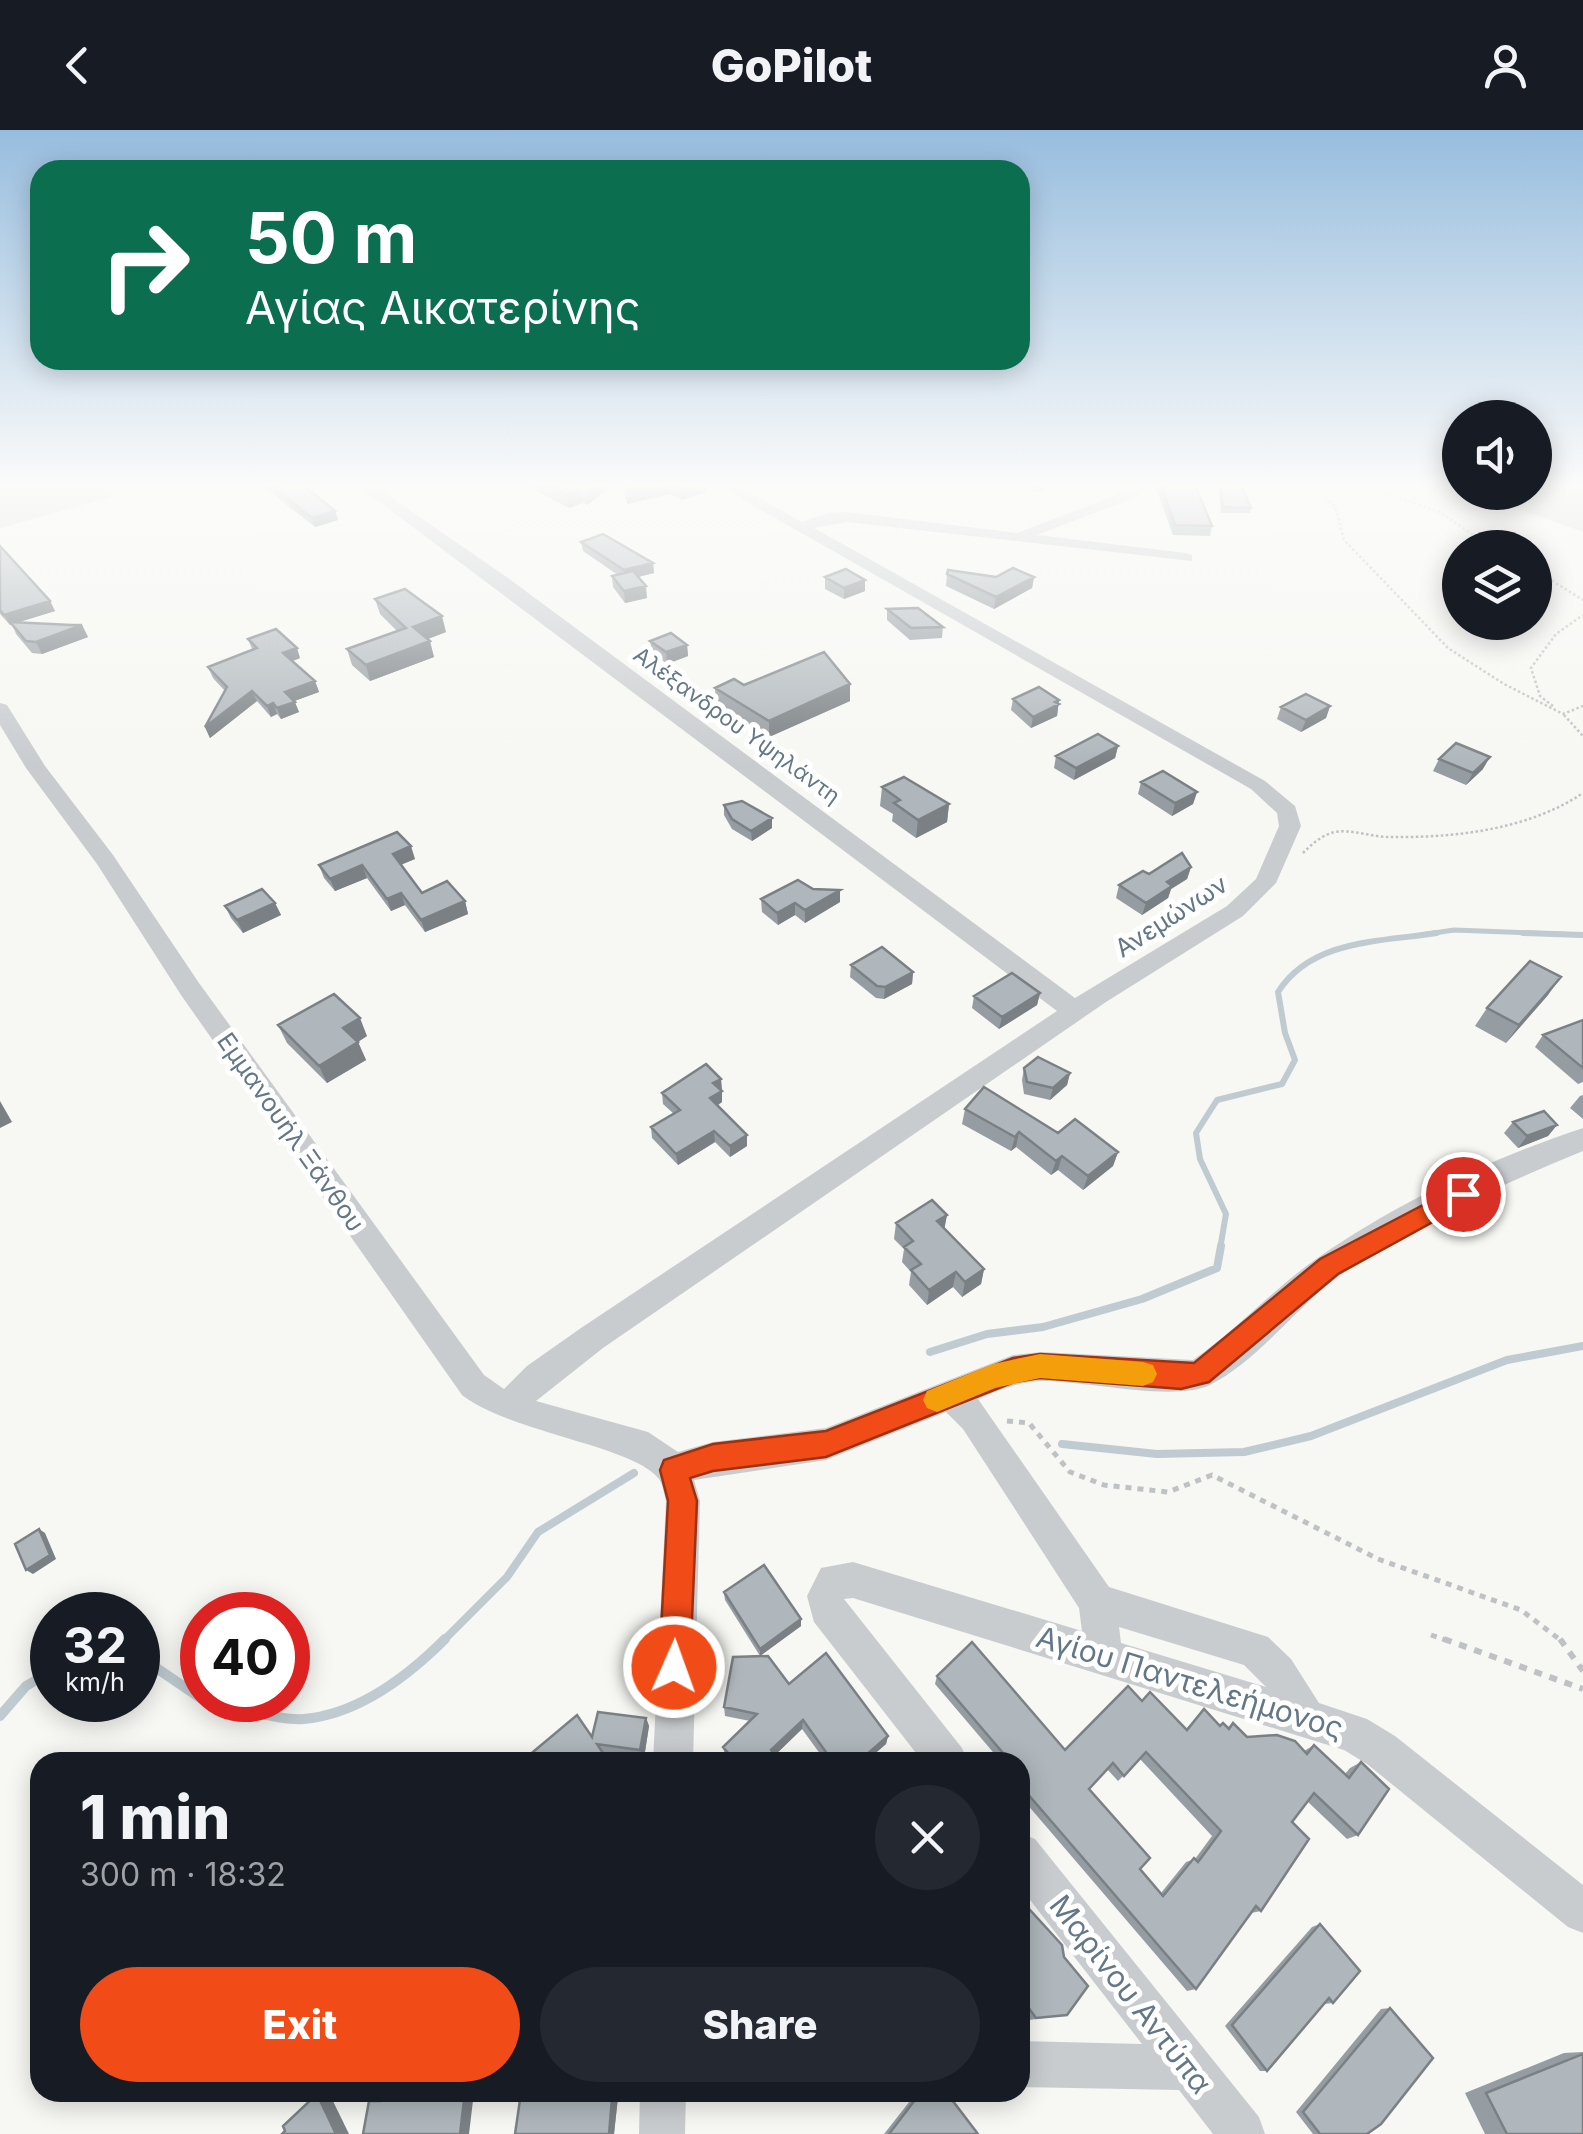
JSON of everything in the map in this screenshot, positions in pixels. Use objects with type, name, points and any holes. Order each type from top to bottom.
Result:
[{"type":"street","name":"Αλέξανδρου Υψηλάντη","points":[[497,579],[1076,1011]]},
{"type":"street","name":"Ανεμώνων","points":[[509,1406],[552,1365],[1076,1011],[1235,911],[1265,882],[1282,851],[1290,826],[1287,811],[1267,791],[890,579]]},
{"type":"street","name":"Εμμανουήλ Ξάνθου","points":[[0,708],[36,768],[105,860],[190,990],[465,1375],[483,1394],[509,1406],[641,1446],[668,1463]]},
{"type":"street","points":[[673,1752],[683,1501],[668,1463],[826,1444],[962,1406],[1003,1373],[1040,1366],[1181,1377],[1200,1374],[1329,1266],[1428,1211],[1583,1139]]},
{"type":"street","points":[[962,1406],[1097,1602],[1104,1654]]},
{"type":"street","name":"Αγίου Παντελεήμονος","points":[[940,1752],[827,1610],[826,1596],[834,1581],[853,1580],[1104,1654],[1366,1740],[1583,1912]]},
{"type":"street","points":[[1097,1602],[1255,1650],[1278,1672],[1306,1718]]},
{"type":"street","name":"Μαρίνου Αντύπα","points":[[1030,1867],[1242,2134]]},
{"type":"street","points":[[1030,2064],[1189,2068]]},
{"type":"street","points":[[662,2134],[664,2102]]},
{"type":"path","points":[[1381,579],[1448,648],[1504,684],[1563,714],[1583,706]]},
{"type":"path","points":[[1552,581],[1583,600]]},
{"type":"path","points":[[1583,615],[1556,634],[1532,668],[1540,696],[1583,736]]},
{"type":"path","points":[[1265,882],[1290,870],[1325,834],[1345,831],[1418,837],[1468,832],[1569,805],[1583,793]]},
{"type":"path","points":[[962,1406],[1029,1423],[1070,1472],[1104,1485],[1168,1492],[1212,1476],[1379,1560],[1447,1581],[1529,1615],[1575,1654],[1583,1671]]},
{"type":"path","points":[[1431,1636],[1583,1688]]},
{"type":"building","points":[[0,579],[30,579],[50,601],[4,615],[0,610]]},
{"type":"building","points":[[614,579],[640,579],[646,586],[624,591]]},
{"type":"building","points":[[828,579],[865,580],[844,588]]},
{"type":"building","points":[[957,579],[1031,579],[996,597]]},
{"type":"building","points":[[405,589],[442,616],[413,627],[430,641],[366,665],[347,649],[406,628],[375,599]]},
{"type":"building","points":[[918,608],[943,627],[911,628],[887,609]]},
{"type":"building","points":[[10,622],[82,625],[36,642],[26,641]]},
{"type":"building","points":[[276,629],[297,648],[283,653],[315,681],[285,692],[295,702],[277,708],[273,703],[267,706],[252,691],[205,727],[227,687],[208,667],[257,648],[248,639]]},
{"type":"building","points":[[671,633],[687,645],[666,652],[650,641]]},
{"type":"building","points":[[824,652],[850,684],[769,721],[715,688],[734,679],[744,685]]},
{"type":"building","points":[[1039,687],[1059,700],[1055,702],[1059,704],[1033,717],[1013,699]]},
{"type":"building","points":[[1306,694],[1330,706],[1306,720],[1281,707]]},
{"type":"building","points":[[1098,734],[1118,746],[1076,768],[1056,756]]},
{"type":"building","points":[[1456,743],[1490,757],[1473,773],[1439,759]]},
{"type":"building","points":[[1163,771],[1197,792],[1175,803],[1141,782]]},
{"type":"building","points":[[904,777],[949,804],[918,820],[894,803],[900,800],[882,787]]},
{"type":"building","points":[[742,801],[772,818],[751,831],[732,819],[724,805]]},
{"type":"building","points":[[397,832],[411,846],[393,854],[422,893],[447,881],[465,901],[421,920],[401,893],[387,899],[362,865],[330,879],[319,865]]},
{"type":"building","points":[[1182,853],[1191,867],[1167,882],[1172,886],[1146,903],[1119,885],[1143,871],[1149,874]]},
{"type":"building","points":[[798,880],[813,889],[840,890],[805,910],[795,903],[777,913],[761,899]]},
{"type":"building","points":[[262,889],[275,903],[237,920],[225,906]]},
{"type":"building","points":[[882,947],[913,972],[885,987],[877,986],[851,965]]},
{"type":"building","points":[[1530,961],[1561,977],[1519,1025],[1487,1008]]},
{"type":"building","points":[[1012,973],[1040,993],[1002,1017],[974,996]]},
{"type":"building","points":[[334,994],[360,1018],[343,1028],[358,1042],[319,1066],[278,1025]]},
{"type":"building","points":[[1583,1020],[1583,1068],[1543,1035]]},
{"type":"building","points":[[1038,1057],[1070,1073],[1053,1088],[1027,1082],[1024,1068]]},
{"type":"building","points":[[706,1064],[721,1079],[713,1083],[722,1091],[710,1098],[747,1135],[730,1146],[714,1131],[676,1154],[651,1127],[680,1110],[662,1093]]},
{"type":"building","points":[[984,1087],[1058,1133],[1075,1119],[1118,1152],[1088,1176],[1062,1156],[1056,1161],[1019,1132],[1015,1137],[965,1109]]},
{"type":"building","points":[[1544,1111],[1557,1125],[1527,1136],[1513,1122]]},
{"type":"building","points":[[932,1200],[947,1215],[937,1221],[984,1269],[965,1282],[956,1272],[929,1290],[911,1270],[921,1264],[904,1247],[913,1241],[896,1223]]},
{"type":"building","points":[[39,1529],[50,1555],[26,1570],[15,1544]]},
{"type":"building","points":[[764,1565],[801,1619],[760,1649],[724,1592]]},
{"type":"building","points":[[972,1642],[1065,1750],[1128,1686],[1142,1701],[1150,1692],[1187,1730],[1204,1709],[1220,1726],[1223,1723],[1229,1729],[1233,1723],[1247,1737],[1277,1735],[1295,1741],[1307,1754],[1314,1745],[1349,1778],[1361,1762],[1389,1789],[1358,1835],[1314,1793],[1292,1822],[1309,1839],[1261,1911],[1256,1906],[1196,1989],[1030,1797],[1030,1752],[1002,1752],[937,1676]],"holes":[[[1146,1752],[1221,1831],[1198,1862],[1194,1858],[1163,1896],[1140,1869],[1150,1858],[1089,1789],[1113,1763],[1124,1776]]]},
{"type":"building","points":[[826,1653],[888,1736],[870,1752],[826,1752],[803,1720],[772,1752],[727,1752],[723,1747],[757,1714],[724,1707],[733,1657],[768,1656],[789,1684]]},
{"type":"building","points":[[598,1712],[646,1718],[640,1750],[597,1744],[602,1752],[533,1752],[577,1715],[592,1737]]},
{"type":"building","points":[[1030,1910],[1062,1945],[1064,1957],[1088,1986],[1067,2015],[1036,2018],[1030,2010]]},
{"type":"building","points":[[1320,1924],[1360,1971],[1333,2003],[1329,1998],[1267,2071],[1232,2025]]},
{"type":"building","points":[[1390,2008],[1433,2058],[1381,2124],[1367,2134],[1320,2134],[1303,2112]]},
{"type":"building","points":[[1583,2054],[1583,2134],[1507,2134],[1486,2093]]},
{"type":"building","points":[[308,2102],[321,2102],[336,2134],[282,2134],[283,2126]]},
{"type":"building","points":[[369,2102],[464,2102],[460,2134],[363,2134]]},
{"type":"building","points":[[520,2102],[612,2102],[609,2134],[515,2134]]},
{"type":"building","points":[[913,2102],[954,2102],[978,2134],[889,2134]]},
{"type":"waterway","points":[[1421,935],[1454,930],[1583,935],[1523,933]]},
{"type":"waterway","points":[[1220,1249],[1226,1214],[1200,1159],[1196,1133],[1217,1100],[1282,1084],[1295,1060],[1285,1033],[1278,992],[1292,975],[1328,952],[1437,933]]},
{"type":"waterway","points":[[930,1352],[987,1334],[1043,1327],[1142,1299],[1217,1268],[1221,1246]]},
{"type":"waterway","points":[[1062,1444],[1157,1454],[1244,1452],[1311,1436],[1507,1360],[1583,1346]]},
{"type":"waterway","points":[[445,1639],[507,1577],[538,1532],[634,1473]]},
{"type":"waterway","points":[[310,1718],[363,1702],[415,1667],[445,1639]]},
{"type":"waterway","points":[[442,1642],[445,1639]]},
{"type":"waterway","points":[[160,1670],[180,1684]]},
{"type":"waterway","points":[[0,1716],[30,1684]]},
{"type":"slow traffic","points":[[937,1400],[993,1376],[1040,1366],[1143,1374]]},
{"type":"route","points":[[674,1667],[683,1501],[680,1479],[674,1470],[713,1458],[826,1444],[1013,1370],[1040,1366],[1181,1377],[1200,1374],[1329,1266],[1463,1194]]}]
